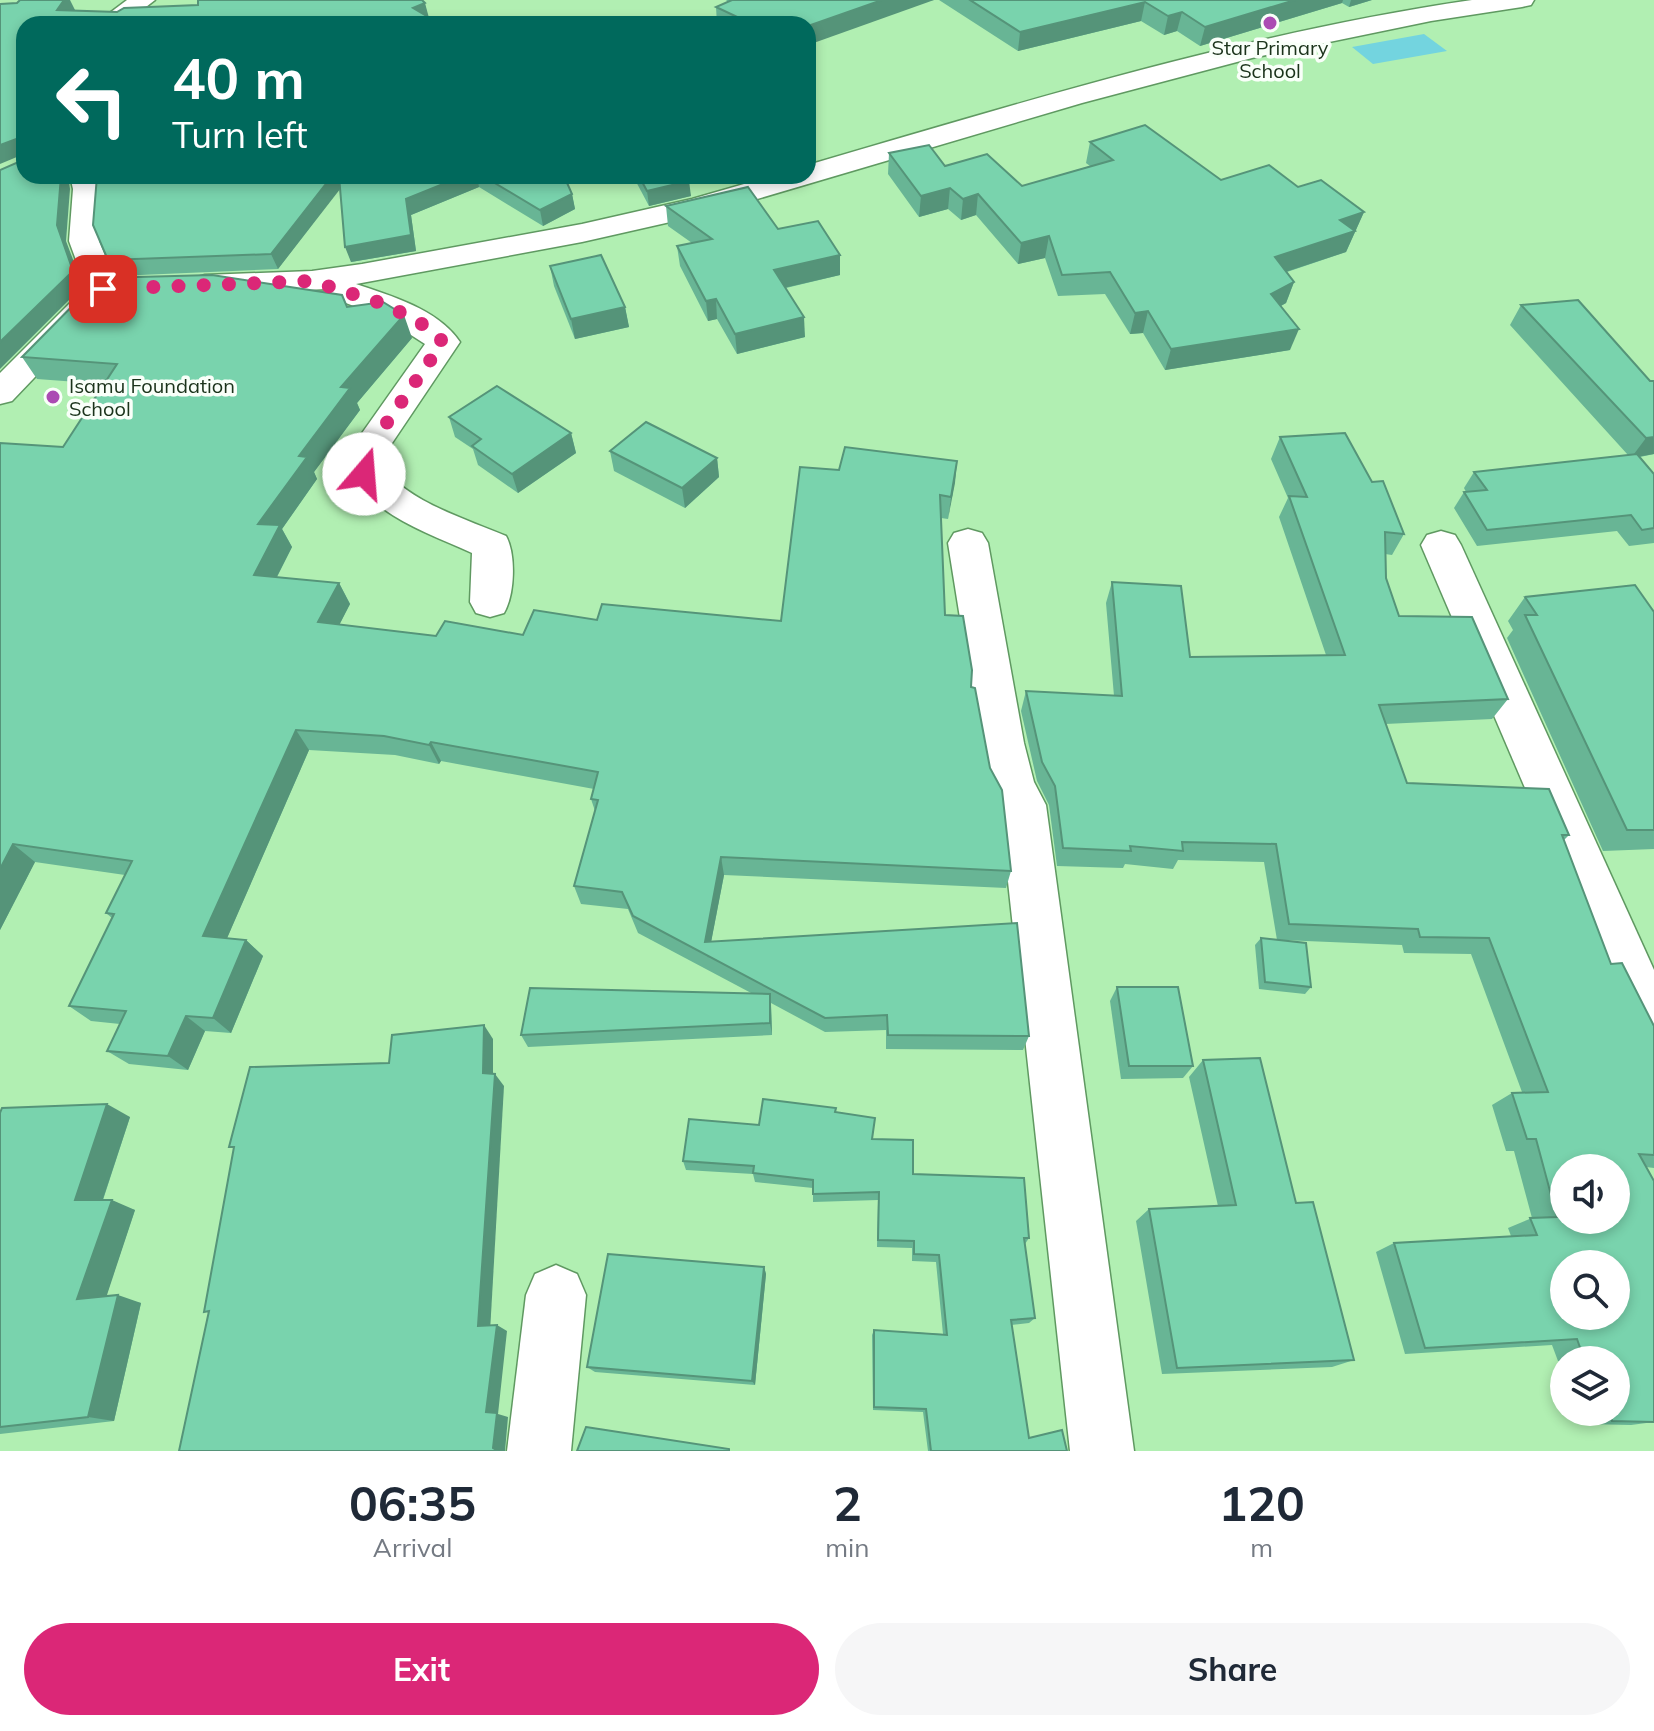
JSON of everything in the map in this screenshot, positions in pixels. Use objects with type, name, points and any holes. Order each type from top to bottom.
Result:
[{"type":"street","points":[[816,172],[1191,65],[1356,27],[1522,0]]},
{"type":"street","points":[[117,16],[133,1]]},
{"type":"street","points":[[0,393],[118,288],[84,241],[87,184]]},
{"type":"street","points":[[178,286],[312,281],[582,233],[699,207],[775,184]]},
{"type":"street","points":[[312,281],[387,305],[429,328],[443,342],[361,460],[364,474],[385,494],[492,546],[490,602]]},
{"type":"street","points":[[968,543],[1002,743],[1012,787],[1023,805],[1102,1451]]},
{"type":"street","points":[[1441,545],[1654,1029]]},
{"type":"street","points":[[539,1451],[556,1295]]},
{"type":"water","points":[[1424,34],[1447,51],[1373,64],[1352,47]]},
{"type":"building","points":[[20,0],[64,0],[57,10],[117,12],[124,8],[198,5],[198,0],[422,0],[425,3],[413,8],[426,16],[16,16],[16,139],[0,145],[0,4]]},
{"type":"building","points":[[732,0],[882,0],[816,23],[816,16],[735,16],[716,7]]},
{"type":"building","points":[[970,0],[1295,0],[1205,27],[1182,12],[1168,16],[1145,2],[1020,32]]},
{"type":"building","points":[[1145,125],[1221,180],[1269,165],[1298,187],[1321,180],[1364,212],[1340,220],[1355,231],[1275,257],[1294,282],[1271,294],[1299,329],[1171,349],[1148,311],[1135,313],[1110,272],[1062,275],[1049,236],[1021,243],[978,194],[963,199],[950,188],[921,196],[889,153],[929,145],[945,166],[987,154],[1022,186],[1113,160],[1090,142]]},
{"type":"building","points":[[16,163],[16,184],[60,184],[57,225],[73,271],[0,342],[0,170]]},
{"type":"building","points":[[96,184],[326,184],[271,254],[108,260],[93,225]]},
{"type":"building","points":[[340,184],[443,184],[406,199],[411,235],[345,247]]},
{"type":"building","points":[[496,184],[568,184],[572,194],[540,210]]},
{"type":"building","points":[[643,184],[676,184],[647,191]]},
{"type":"building","points":[[748,187],[778,229],[818,221],[840,255],[774,270],[804,317],[735,334],[716,299],[706,301],[677,246],[712,239],[666,206]]},
{"type":"building","points":[[601,255],[625,307],[571,319],[550,266]]},
{"type":"building","points":[[212,275],[342,295],[347,307],[383,302],[404,315],[341,387],[350,388],[299,456],[307,457],[258,524],[280,525],[254,575],[339,583],[318,622],[436,636],[445,621],[523,635],[534,610],[597,620],[602,604],[781,621],[800,467],[839,470],[845,447],[957,461],[951,497],[940,495],[945,615],[963,616],[972,670],[971,687],[975,688],[990,768],[1002,790],[1011,871],[721,857],[705,942],[1017,923],[1029,1036],[888,1035],[887,1015],[825,1018],[633,916],[622,892],[574,886],[598,800],[591,799],[598,772],[431,742],[429,745],[384,736],[296,730],[203,936],[246,940],[213,1018],[186,1016],[168,1056],[107,1051],[126,1011],[69,1006],[114,914],[106,913],[132,861],[13,844],[0,869],[0,443],[63,447],[117,364],[22,357],[100,278]]},
{"type":"building","points":[[1578,300],[1650,381],[1654,381],[1654,437],[1646,438],[1521,305]]},
{"type":"building","points":[[497,386],[571,433],[512,474],[472,446],[481,439],[449,417]]},
{"type":"building","points":[[646,422],[717,458],[682,488],[610,451]]},
{"type":"building","points":[[1345,433],[1372,482],[1383,481],[1404,534],[1385,532],[1386,578],[1399,616],[1472,617],[1508,699],[1379,705],[1407,783],[1549,789],[1569,835],[1562,835],[1611,964],[1622,963],[1654,1026],[1654,1155],[1639,1154],[1654,1181],[1654,1422],[1630,1421],[1630,1346],[1579,1346],[1577,1339],[1425,1348],[1394,1243],[1537,1235],[1530,1218],[1550,1217],[1550,1234],[1630,1234],[1630,1154],[1550,1154],[1550,1191],[1536,1139],[1527,1139],[1512,1093],[1548,1092],[1489,938],[1420,937],[1418,929],[1289,924],[1276,844],[1182,842],[1183,851],[1130,846],[1131,851],[1063,848],[1055,786],[1042,762],[1026,691],[1122,696],[1112,582],[1181,586],[1190,657],[1345,655],[1289,496],[1307,497],[1280,437]]},
{"type":"building","points":[[1637,454],[1654,474],[1654,528],[1642,530],[1631,515],[1487,530],[1464,492],[1487,490],[1474,472]]},
{"type":"building","points":[[1635,585],[1654,612],[1654,830],[1627,830],[1525,615],[1537,615],[1525,597]]},
{"type":"building","points":[[1261,938],[1306,943],[1311,987],[1265,982]]},
{"type":"building","points":[[1117,987],[1178,987],[1193,1066],[1129,1066]]},
{"type":"building","points":[[530,988],[770,994],[770,1023],[521,1035]]},
{"type":"building","points":[[484,1025],[483,1073],[495,1074],[478,1326],[497,1325],[486,1412],[497,1413],[493,1448],[498,1451],[179,1451],[209,1311],[204,1312],[234,1147],[229,1147],[250,1067],[389,1063],[392,1035]]},
{"type":"building","points":[[1260,1058],[1296,1203],[1313,1202],[1354,1360],[1177,1368],[1149,1209],[1236,1205],[1203,1060]]},
{"type":"building","points":[[763,1099],[836,1108],[835,1112],[875,1118],[872,1139],[913,1140],[913,1174],[1024,1178],[1029,1238],[1024,1238],[1035,1318],[1011,1320],[1029,1438],[1062,1430],[1067,1451],[931,1451],[926,1409],[874,1407],[874,1330],[947,1335],[939,1255],[914,1254],[914,1241],[878,1240],[879,1192],[813,1194],[813,1180],[753,1173],[754,1166],[683,1161],[689,1119],[759,1125]]},
{"type":"building","points":[[107,1104],[75,1200],[112,1200],[77,1299],[118,1295],[88,1417],[0,1427],[0,1113],[2,1108]]},
{"type":"building","points":[[608,1254],[764,1267],[752,1381],[587,1367]]},
{"type":"building","points":[[586,1427],[729,1449],[729,1451],[577,1451]]},
{"type":"place","name":"Star Primary School","points":[[1270,23]]},
{"type":"place","name":"Isamu Foundation School","points":[[53,397]]},
{"type":"route","points":[[103,289],[312,281],[387,305],[429,328],[443,342],[361,460],[364,474]]}]
